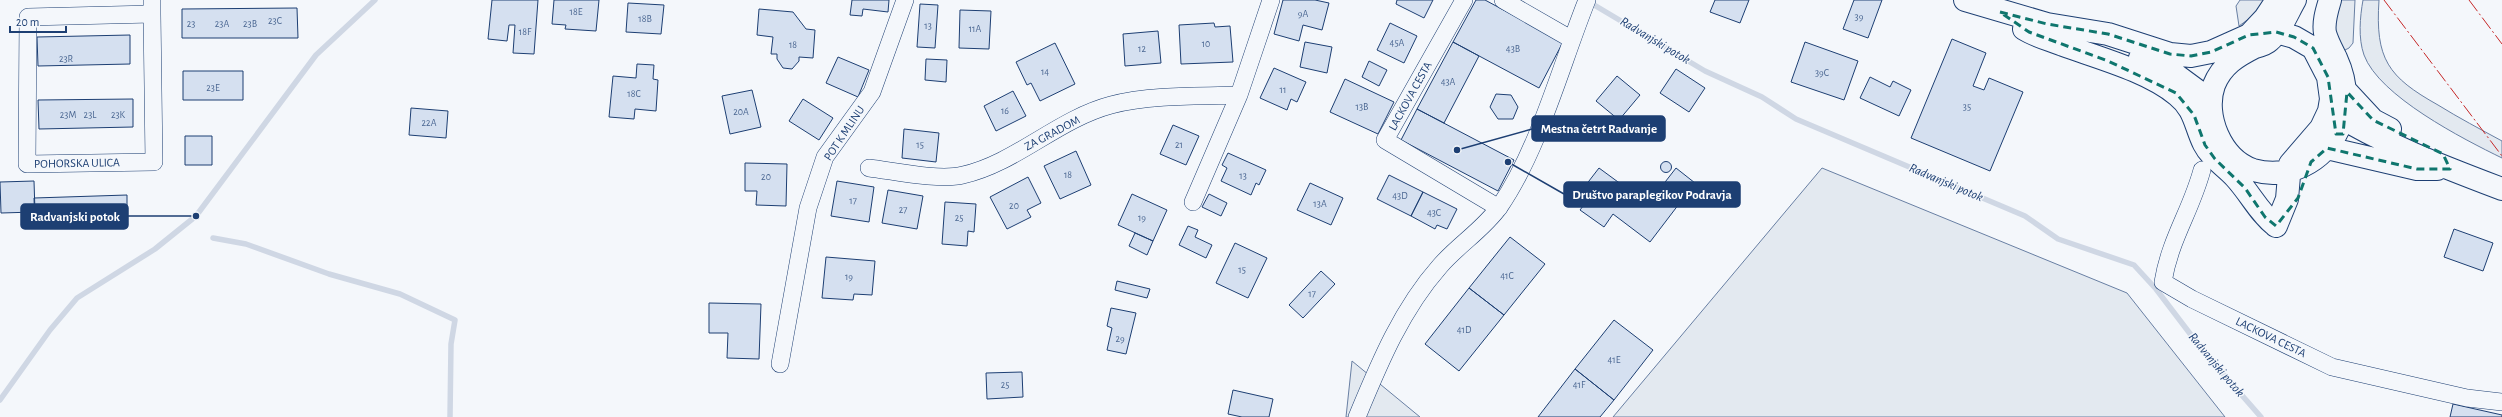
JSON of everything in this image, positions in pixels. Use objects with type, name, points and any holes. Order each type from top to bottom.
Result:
[{"type":"street","name":"POT K MLINU","points":[[780,364],[808,208],[825,157],[872,92],[905,0]]},
{"type":"street","points":[[1193,202],[1238,95],[1271,0]]},
{"type":"street","name":"LACKOVA CESTA","points":[[1464,0],[1385,140],[1499,208]]},
{"type":"street","points":[[1503,0],[1571,39]]},
{"type":"street","points":[[1965,0],[2000,12],[2047,24],[2108,34],[2170,54],[2216,61],[2263,33],[2294,0]]},
{"type":"street","points":[[2263,33],[2277,0]]},
{"type":"street","points":[[2315,44],[2318,0]]},
{"type":"street","points":[[2315,44],[2325,24],[2330,0]]},
{"type":"street","points":[[1357,417],[1378,365],[1407,308],[1440,266],[1499,208],[1520,172],[1585,6]]},
{"type":"street","name":"POHORSKA ULICA","points":[[152,7],[154,162],[27,164],[28,17],[152,7]]},
{"type":"street","points":[[2000,12],[2029,32],[2108,61],[2157,82],[2187,102],[2194,115],[2206,115]]},
{"type":"street","points":[[2047,24],[2125,52],[2172,72],[2206,115],[2222,144],[2237,165],[2263,186],[2276,226]]},
{"type":"street","points":[[2263,33],[2315,44],[2342,70],[2320,141],[2287,199],[2276,226]]},
{"type":"street","points":[[2206,115],[2214,84],[2216,61]]},
{"type":"street","name":"ZA GRADOM","points":[[869,168],[944,176],[962,175],[996,163],[1084,116],[1111,105],[1193,97],[1238,95]]},
{"type":"street","points":[[2237,165],[2320,141],[2373,120],[2443,154],[2450,169]]},
{"type":"street","points":[[2320,141],[2417,169],[2450,169],[2502,189]]},
{"type":"street","points":[[2237,165],[2245,188],[2265,217],[2276,226]]},
{"type":"street","name":"LACKOVA CESTA","points":[[2202,170],[2196,192],[2171,246],[2163,282],[2192,299],[2332,367],[2467,398],[2502,402]]},
{"type":"highlighted area","points":[[2000,12],[2047,24],[2108,34],[2170,54],[2191,56],[2211,52],[2249,35],[2276,32],[2294,37],[2313,48],[2328,77],[2336,134],[2343,134],[2347,92],[2373,120],[2443,154],[2450,169],[2417,169],[2327,148],[2311,162],[2298,198],[2276,226],[2265,217],[2245,188],[2215,159],[2205,145],[2194,115],[2176,93],[2108,61],[2029,32]]},
{"type":"shaded area","points":[[2240,0],[2269,0],[2261,10],[2239,26],[2236,6]]},
{"type":"shaded area","points":[[2337,0],[2355,0],[2353,43],[2349,48],[2343,51],[2335,34]]},
{"type":"shaded area","points":[[2363,0],[2379,0],[2378,20],[2383,52],[2388,64],[2396,75],[2421,95],[2502,141],[2502,158],[2466,140],[2424,115],[2386,86],[2373,70],[2364,55],[2362,48],[2360,20]]},
{"type":"shaded area","points":[[1822,168],[2127,293],[2225,417],[1613,417]]},
{"type":"shaded area","points":[[1352,361],[1420,417],[1346,417]]},
{"type":"building","points":[[492,0],[538,0],[534,54],[513,53],[515,25],[509,25],[507,41],[488,39]]},
{"type":"building","points":[[554,0],[599,0],[596,31],[565,29],[566,25],[552,24]]},
{"type":"building","points":[[852,0],[889,0],[888,12],[863,9],[862,16],[850,15]]},
{"type":"building","points":[[1283,0],[1315,0],[1329,3],[1322,30],[1303,25],[1299,41],[1274,34]]},
{"type":"building","points":[[1397,0],[1433,0],[1424,18],[1396,4]]},
{"type":"building","points":[[1476,0],[1485,0],[1563,42],[1539,88],[1453,42]]},
{"type":"building","points":[[1715,0],[1749,0],[1740,23],[1710,12]]},
{"type":"building","points":[[1854,0],[1882,0],[1868,38],[1843,29]]},
{"type":"building","points":[[628,3],[664,5],[661,34],[626,32]]},
{"type":"building","points":[[920,4],[938,5],[935,48],[917,47]]},
{"type":"building","points":[[297,8],[298,38],[182,38],[182,9]]},
{"type":"building","points":[[759,9],[793,12],[806,29],[815,30],[813,58],[799,57],[799,61],[792,69],[783,68],[777,59],[777,54],[771,54],[773,37],[757,35]]},
{"type":"building","points":[[960,10],[991,11],[989,49],[959,48]]},
{"type":"building","points":[[1214,23],[1215,27],[1230,26],[1233,62],[1181,64],[1179,25]]},
{"type":"building","points":[[1390,23],[1417,36],[1404,63],[1377,50]]},
{"type":"building","points":[[1158,31],[1161,63],[1125,66],[1123,34]]},
{"type":"building","points":[[130,35],[130,64],[38,66],[37,37]]},
{"type":"building","points":[[1952,39],[1986,53],[1973,86],[1984,90],[1989,78],[2023,92],[1990,171],[1911,138]]},
{"type":"building","points":[[1305,42],[1332,47],[1327,73],[1300,67]]},
{"type":"building","points":[[1453,42],[1479,56],[1444,123],[1417,109]]},
{"type":"building","points":[[1805,42],[1858,61],[1844,100],[1791,82]]},
{"type":"building","points":[[1055,43],[1075,84],[1040,101],[1031,83],[1027,85],[1016,62]]},
{"type":"building","points":[[838,57],[869,70],[858,97],[826,83]]},
{"type":"building","points":[[926,59],[947,60],[946,82],[925,80]]},
{"type":"building","points":[[1369,61],[1387,70],[1379,86],[1362,77]]},
{"type":"building","points":[[637,64],[654,65],[653,79],[658,80],[656,111],[635,109],[634,119],[609,117],[613,76],[636,78]]},
{"type":"building","points":[[1274,68],[1306,82],[1297,102],[1291,99],[1287,110],[1260,98]]},
{"type":"building","points":[[1676,69],[1705,88],[1689,112],[1660,93]]},
{"type":"building","points":[[183,71],[243,71],[243,100],[183,100]]},
{"type":"building","points":[[1617,76],[1640,95],[1619,120],[1596,101]]},
{"type":"building","points":[[1870,77],[1890,87],[1893,81],[1911,90],[1899,116],[1860,98]]},
{"type":"building","points":[[1345,79],[1394,102],[1378,134],[1330,112]]},
{"type":"building","points":[[752,90],[761,127],[730,134],[722,96]]},
{"type":"building","points":[[1013,91],[1026,116],[996,131],[984,106]]},
{"type":"building","points":[[1496,94],[1511,95],[1518,107],[1513,119],[1498,119],[1490,107]]},
{"type":"building","points":[[133,99],[133,127],[39,129],[38,100]]},
{"type":"building","points":[[803,99],[833,118],[819,140],[789,121]]},
{"type":"building","points":[[411,108],[448,111],[446,138],[409,135]]},
{"type":"building","points":[[1417,109],[1514,160],[1498,191],[1401,140]]},
{"type":"building","points":[[1173,125],[1199,136],[1186,165],[1160,154]]},
{"type":"building","points":[[904,129],[939,133],[936,162],[902,158]]},
{"type":"building","points":[[185,136],[212,136],[212,165],[185,165]]},
{"type":"building","points":[[1076,151],[1091,185],[1060,199],[1044,166]]},
{"type":"building","points":[[1228,153],[1266,170],[1259,185],[1256,183],[1251,195],[1221,181],[1227,168],[1222,165]]},
{"type":"building","points":[[1666,161],[1670,163],[1672,167],[1670,171],[1666,173],[1662,171],[1660,167],[1662,163]]},
{"type":"building","points":[[745,163],[787,164],[786,206],[756,205],[757,191],[745,191]]},
{"type":"building","points":[[1599,168],[1648,204],[1676,168],[1695,183],[1650,242],[1613,214],[1604,227],[1580,210],[1590,197],[1582,190]]},
{"type":"building","points":[[1389,175],[1423,192],[1411,216],[1377,199]]},
{"type":"building","points":[[1028,177],[1041,203],[1027,210],[1031,217],[1007,229],[990,197]]},
{"type":"building","points":[[34,181],[35,212],[1,213],[0,182]]},
{"type":"building","points":[[837,181],[874,187],[869,222],[831,216]]},
{"type":"building","points":[[1310,183],[1343,198],[1331,225],[1297,210]]},
{"type":"building","points":[[888,190],[923,196],[917,229],[882,223]]},
{"type":"building","points":[[1423,192],[1457,209],[1447,229],[1437,225],[1435,229],[1411,216]]},
{"type":"building","points":[[1132,194],[1167,210],[1153,241],[1118,225]]},
{"type":"building","points":[[1209,194],[1227,203],[1221,216],[1202,207]]},
{"type":"building","points":[[127,195],[127,224],[35,227],[34,198]]},
{"type":"building","points":[[945,202],[976,204],[974,232],[968,231],[967,246],[942,244]]},
{"type":"building","points":[[1188,226],[1198,230],[1195,237],[1212,245],[1206,258],[1179,245]]},
{"type":"building","points":[[2454,229],[2493,243],[2483,271],[2444,257]]},
{"type":"building","points":[[1135,233],[1153,241],[1147,255],[1129,246]]},
{"type":"building","points":[[1510,237],[1545,264],[1504,315],[1469,288]]},
{"type":"building","points":[[1235,243],[1267,258],[1248,298],[1216,283]]},
{"type":"building","points":[[826,257],[875,261],[872,295],[854,294],[853,300],[822,298]]},
{"type":"building","points":[[1321,271],[1335,284],[1303,318],[1289,305]]},
{"type":"building","points":[[1117,281],[1150,289],[1147,298],[1115,290]]},
{"type":"building","points":[[1469,288],[1504,315],[1459,371],[1425,344]]},
{"type":"building","points":[[709,303],[761,304],[759,359],[727,358],[728,333],[709,333]]},
{"type":"building","points":[[1111,308],[1136,313],[1126,354],[1107,350],[1112,328],[1107,326]]},
{"type":"building","points":[[1614,320],[1653,350],[1614,400],[1575,369]]},
{"type":"building","points":[[1575,369],[1614,400],[1600,417],[1538,417]]},
{"type":"building","points":[[1022,372],[1023,397],[987,399],[986,373]]},
{"type":"building","points":[[1233,390],[1273,399],[1269,417],[1242,417],[1228,414]]},
{"type":"building","points":[[2453,404],[2502,415],[2502,417],[2450,417]]},
{"type":"waterway","name":"Radvanjski potok","points":[[0,400],[50,330],[77,298],[155,249],[196,216],[316,55],[375,0]]},
{"type":"waterway","name":"Radvanjski potok","points":[[1589,2],[1705,71],[1762,97],[1796,119],[2025,216],[2058,239],[2134,265],[2156,289],[2204,352],[2261,417]]},
{"type":"waterway","points":[[213,238],[246,244],[329,274],[400,294],[455,320],[451,344],[450,417]]},
{"type":"power","points":[[2384,0],[2502,156]]},
{"type":"power","points":[[2469,0],[2502,44]]},
{"type":"place","name":"Mestna četrt Radvanje","points":[[1457,150]]},
{"type":"place","name":"Društvo paraplegikov Podravja","points":[[1508,162]]},
{"type":"place","name":"Radvanjski potok","points":[[196,216]]}]
